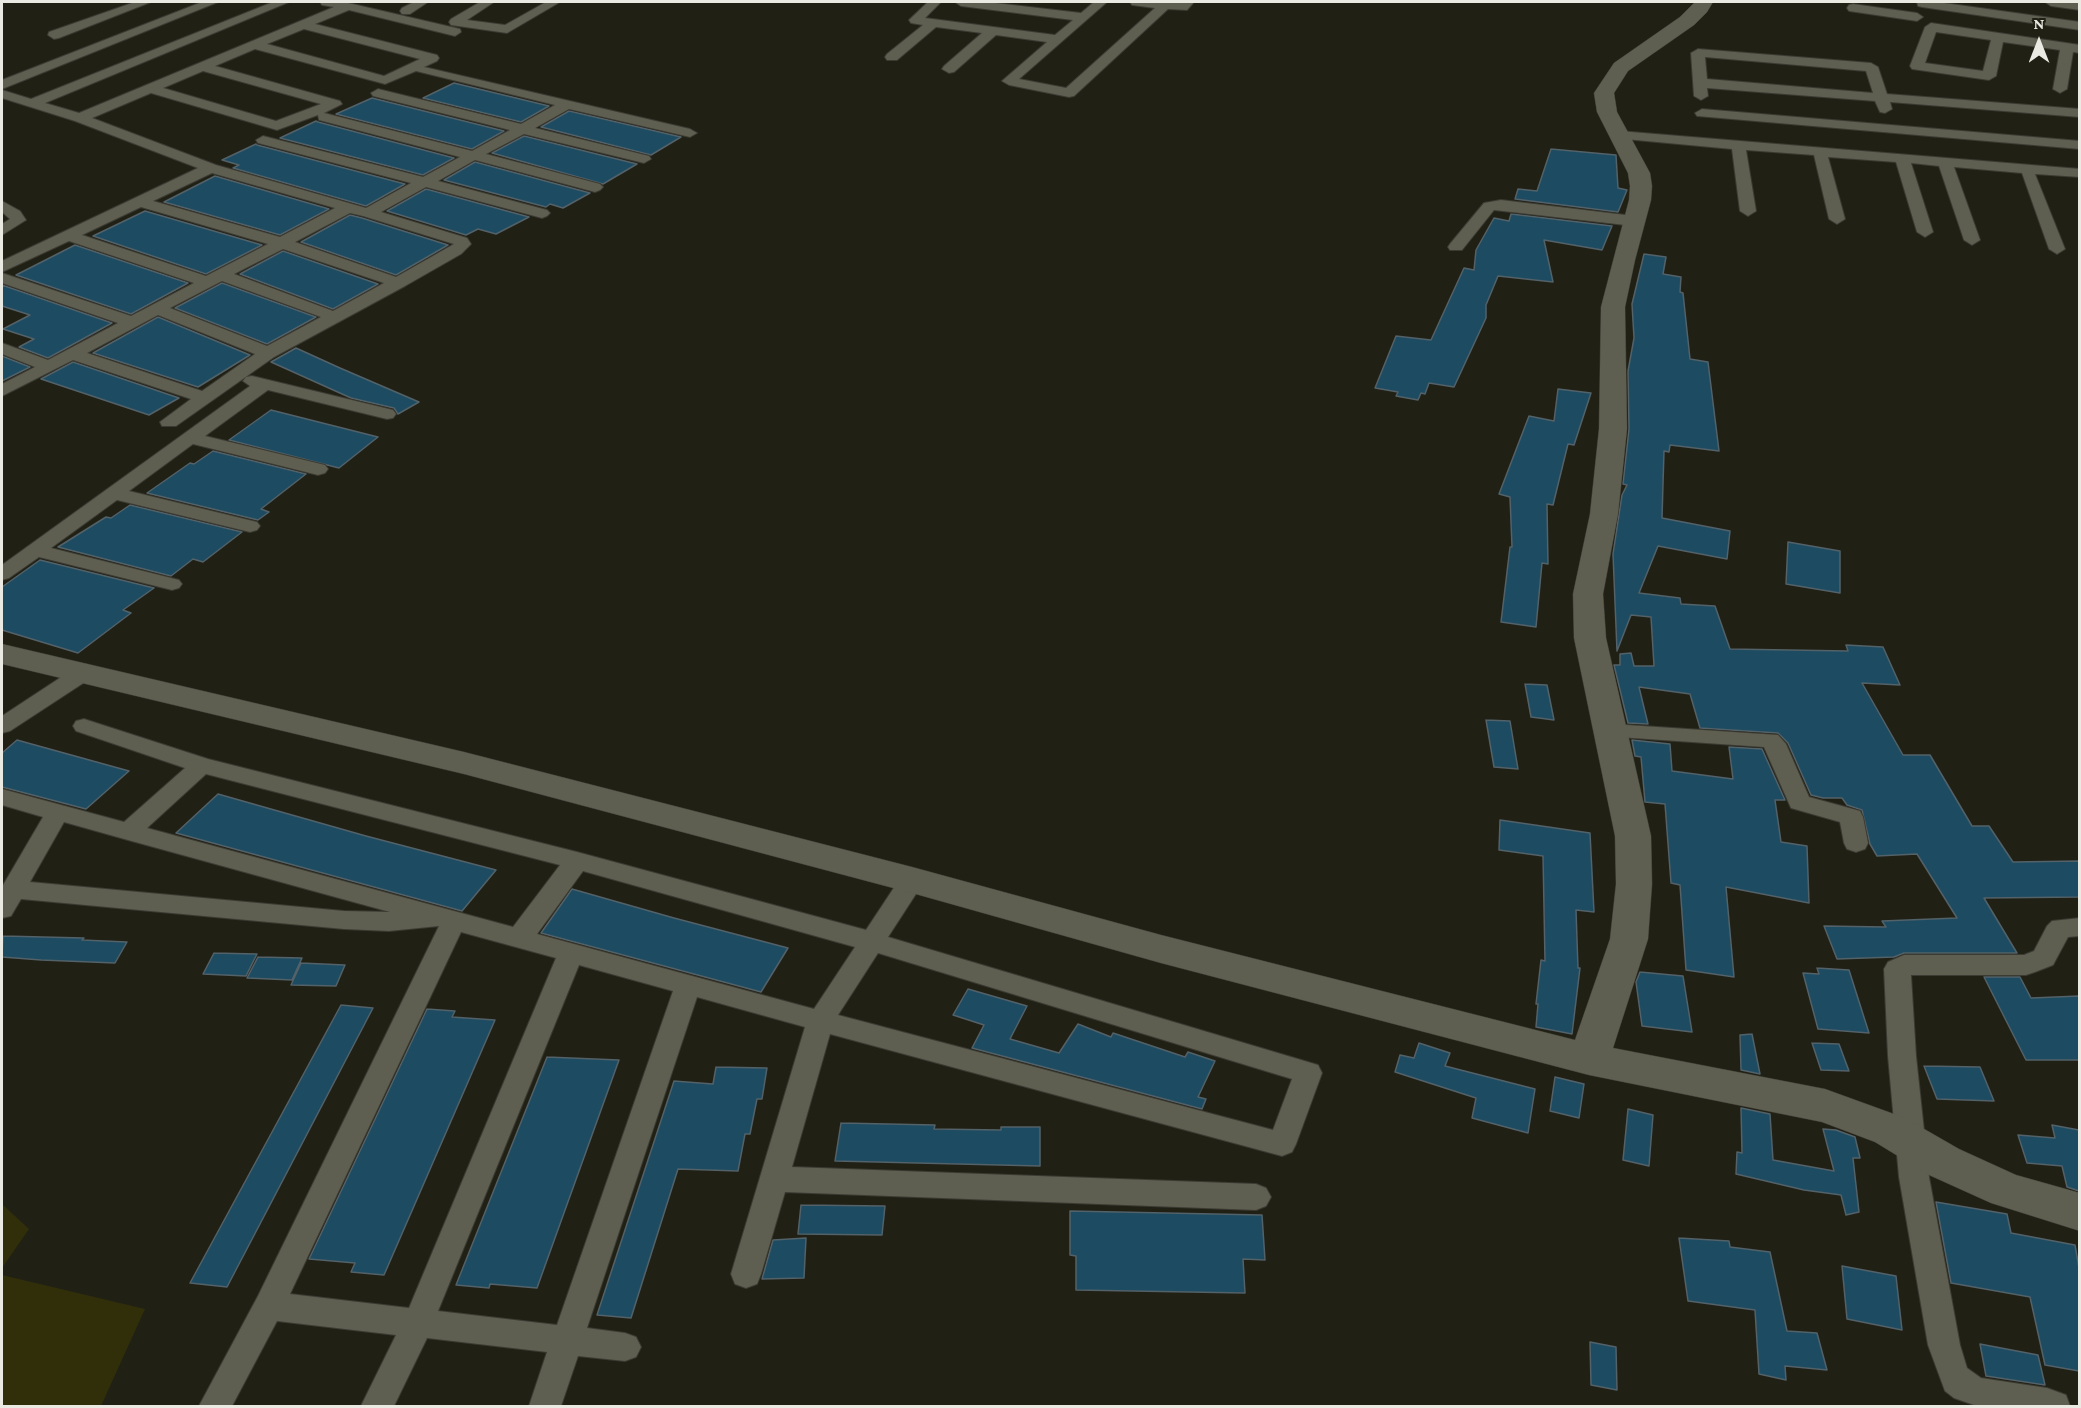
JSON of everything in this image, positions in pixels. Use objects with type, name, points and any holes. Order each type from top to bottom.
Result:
[{"type":"street","points":[[95,46],[54,35],[145,2]]},
{"type":"street","points":[[2,84],[212,2]]},
{"type":"street","points":[[32,104],[283,2]]},
{"type":"street","points":[[326,2],[354,4],[455,32]]},
{"type":"street","points":[[406,11],[422,2]]},
{"type":"street","points":[[488,2],[454,22],[507,29],[554,2]]},
{"type":"street","points":[[935,2],[915,20],[1057,39]]},
{"type":"street","points":[[961,2],[1083,17]]},
{"type":"street","points":[[1101,2],[1010,81],[1069,93],[1167,3]]},
{"type":"street","points":[[1136,2],[1167,3],[1183,7],[1188,2]]},
{"type":"street","points":[[1589,1059],[1629,939],[1634,884],[1633,836],[1590,638],[1588,594],[1604,514],[1613,429],[1613,307],[1641,186],[1639,172],[1604,102],[1604,93],[1613,76],[1628,62],[1695,15],[1704,2]]},
{"type":"street","points":[[1853,8],[1916,20],[1922,2],[2079,26]]},
{"type":"street","points":[[2051,2],[2079,6]]},
{"type":"street","points":[[80,118],[354,4]]},
{"type":"street","points":[[892,57],[933,22]]},
{"type":"street","points":[[254,45],[385,81],[432,58],[303,25]]},
{"type":"street","points":[[1998,37],[1989,76],[1917,66],[1931,27],[2073,48],[2060,89]]},
{"type":"street","points":[[949,69],[992,31]]},
{"type":"street","points":[[1705,143],[1698,53],[1871,67],[1892,129]]},
{"type":"street","points":[[150,89],[277,126],[335,104],[202,67]]},
{"type":"street","points":[[422,70],[690,133]]},
{"type":"street","points":[[1700,83],[2079,113]]},
{"type":"street","points":[[378,93],[644,159]]},
{"type":"street","points":[[2,94],[80,118],[211,168],[350,207],[461,241],[463,244],[455,251],[399,283],[268,353],[169,422]]},
{"type":"street","points":[[368,213],[568,104]]},
{"type":"street","points":[[1702,113],[2079,145]]},
{"type":"street","points":[[324,117],[595,186]]},
{"type":"street","points":[[1619,135],[1946,164],[2079,173]]},
{"type":"street","points":[[263,140],[542,213]]},
{"type":"street","points":[[1705,143],[1739,149],[1903,160]]},
{"type":"street","points":[[1739,149],[1748,211]]},
{"type":"street","points":[[1821,156],[1837,219]]},
{"type":"street","points":[[1903,160],[1925,232]]},
{"type":"street","points":[[1946,164],[2079,178]]},
{"type":"street","points":[[1946,164],[1972,240]]},
{"type":"street","points":[[2,267],[211,168]]},
{"type":"street","points":[[2028,174],[2057,249]]},
{"type":"street","points":[[140,202],[282,243],[399,283]]},
{"type":"street","points":[[1456,247],[1489,206],[1502,205],[1634,221]]},
{"type":"street","points":[[2,206],[15,214],[18,220],[2,230]]},
{"type":"street","points":[[2,391],[350,207]]},
{"type":"street","points":[[68,236],[335,317]]},
{"type":"street","points":[[2,278],[132,322]]},
{"type":"street","points":[[157,309],[268,353]]},
{"type":"street","points":[[2,348],[49,366]]},
{"type":"street","points":[[72,354],[204,397]]},
{"type":"street","points":[[232,378],[266,383],[387,414]]},
{"type":"street","points":[[2,574],[266,383]]},
{"type":"street","points":[[190,438],[318,469]]},
{"type":"street","points":[[113,493],[250,526]]},
{"type":"street","points":[[35,550],[172,584]]},
{"type":"street","points":[[2,654],[464,763],[912,880],[1161,949],[1589,1059],[1826,1106],[1910,1139],[1944,1162],[2006,1190],[2079,1212]]},
{"type":"street","points":[[2,726],[83,673]]},
{"type":"street","points":[[2,797],[820,1021],[1282,1144],[1308,1073],[873,942],[577,861],[202,765],[84,726]]},
{"type":"street","points":[[1612,731],[1770,740],[1774,744],[1798,802],[1805,806],[1851,817],[1856,843]]},
{"type":"street","points":[[128,831],[202,765]]},
{"type":"street","points":[[58,812],[7,899],[344,920],[389,922],[446,919]]},
{"type":"street","points":[[519,939],[577,861]]},
{"type":"street","points":[[746,1274],[820,1021],[912,880]]},
{"type":"street","points":[[215,1407],[269,1306],[446,919]]},
{"type":"street","points":[[2054,1407],[2047,1403],[1981,1393],[1965,1387],[1956,1380],[1944,1345],[1910,1139],[1902,1056],[1898,969],[1904,965],[2026,965],[2044,958],[2056,933],[2061,928],[2079,927]]},
{"type":"street","points":[[377,1407],[418,1323],[571,953]]},
{"type":"street","points":[[545,1407],[688,985]]},
{"type":"street","points":[[774,1179],[1256,1197]]},
{"type":"street","points":[[269,1306],[625,1347]]},
{"type":"shaded area","points":[[2,1204],[29,1229],[2,1268]]},
{"type":"shaded area","points":[[2,1275],[145,1309],[101,1406],[2,1406]]},
{"type":"building","points":[[454,83],[549,106],[521,122],[423,98]]},
{"type":"building","points":[[372,98],[504,131],[472,149],[336,114]]},
{"type":"building","points":[[569,111],[681,137],[651,155],[541,127]]},
{"type":"building","points":[[316,121],[454,158],[423,175],[280,138]]},
{"type":"building","points":[[524,136],[637,164],[603,184],[492,153]]},
{"type":"building","points":[[256,144],[405,184],[366,206],[233,168],[239,165],[222,160]]},
{"type":"building","points":[[1551,149],[1616,155],[1618,188],[1627,190],[1618,212],[1515,199],[1518,189],[1537,191]]},
{"type":"building","points":[[475,162],[590,193],[563,208],[550,204],[546,207],[444,180]]},
{"type":"building","points":[[215,176],[329,209],[280,235],[164,202]]},
{"type":"building","points":[[426,189],[529,217],[496,234],[478,229],[466,235],[387,211]]},
{"type":"building","points":[[145,211],[262,245],[206,274],[93,236]]},
{"type":"building","points":[[1511,214],[1612,226],[1602,250],[1544,240],[1553,282],[1498,276],[1486,305],[1486,318],[1454,387],[1429,383],[1425,394],[1421,393],[1418,400],[1396,396],[1398,392],[1375,388],[1396,336],[1431,340],[1464,268],[1474,270],[1476,250],[1494,218],[1509,221]]},
{"type":"building","points":[[350,215],[448,245],[396,275],[301,242]]},
{"type":"building","points":[[75,245],[188,283],[131,314],[16,275]]},
{"type":"building","points":[[283,251],[378,284],[333,309],[240,274]]},
{"type":"building","points":[[1644,254],[1666,257],[1663,274],[1681,277],[1680,292],[1683,293],[1690,359],[1708,362],[1719,451],[1670,445],[1669,452],[1664,451],[1662,518],[1730,531],[1727,559],[1658,546],[1639,593],[1680,598],[1681,604],[1715,606],[1730,649],[1848,651],[1846,645],[1883,647],[1900,685],[1862,683],[1903,755],[1930,755],[1972,826],[1989,826],[2013,862],[2079,861],[2079,897],[1984,898],[2017,953],[1904,953],[1894,957],[1837,959],[1824,926],[1886,927],[1882,921],[1957,918],[1917,854],[1877,856],[1870,844],[1862,810],[1847,805],[1842,798],[1823,798],[1811,795],[1788,743],[1778,733],[1700,728],[1690,694],[1639,687],[1648,724],[1628,723],[1614,665],[1620,665],[1620,654],[1631,653],[1634,666],[1654,666],[1651,617],[1631,615],[1617,651],[1613,554],[1622,495],[1627,485],[1623,484],[1629,429],[1628,371],[1634,338],[1632,304]]},
{"type":"building","points":[[222,283],[316,317],[267,344],[175,308]]},
{"type":"building","points":[[2,285],[112,323],[48,358],[19,347],[34,339],[3,329],[30,315],[2,306]]},
{"type":"building","points":[[158,317],[250,355],[198,387],[93,353]]},
{"type":"building","points":[[296,348],[419,402],[398,414],[394,408],[351,398],[271,362]]},
{"type":"building","points":[[2,356],[30,367],[2,381]]},
{"type":"building","points":[[73,362],[179,398],[149,415],[41,379]]},
{"type":"building","points":[[1558,389],[1591,393],[1574,445],[1568,444],[1553,505],[1547,504],[1548,564],[1542,563],[1536,627],[1501,622],[1510,547],[1512,547],[1510,497],[1499,494],[1529,416],[1554,421]]},
{"type":"building","points":[[271,410],[378,437],[339,468],[229,440]]},
{"type":"building","points":[[213,451],[306,474],[261,509],[269,512],[258,520],[147,493],[190,463],[194,464]]},
{"type":"building","points":[[130,505],[242,532],[203,562],[193,559],[171,576],[58,547]]},
{"type":"building","points":[[1788,542],[1840,551],[1840,593],[1786,584]]},
{"type":"building","points":[[40,560],[154,588],[123,610],[131,613],[78,653],[2,630],[2,587]]},
{"type":"building","points":[[1525,684],[1547,685],[1554,720],[1531,717]]},
{"type":"building","points":[[1486,720],[1510,721],[1518,769],[1494,767]]},
{"type":"building","points":[[17,740],[129,771],[86,809],[2,787],[2,753]]},
{"type":"building","points":[[1632,740],[1670,744],[1672,771],[1733,779],[1729,747],[1762,749],[1785,800],[1775,800],[1781,842],[1807,846],[1809,903],[1726,887],[1734,977],[1686,970],[1680,885],[1671,883],[1665,804],[1645,802],[1641,757],[1635,756]]},
{"type":"building","points":[[218,794],[496,870],[462,911],[176,833]]},
{"type":"building","points":[[1500,820],[1590,833],[1594,912],[1576,910],[1578,968],[1580,968],[1572,1034],[1536,1027],[1541,960],[1545,961],[1543,856],[1499,850]]},
{"type":"building","points":[[572,889],[788,948],[761,992],[541,933]]},
{"type":"building","points":[[3,936],[84,938],[82,940],[127,942],[115,963],[41,960],[2,957]]},
{"type":"building","points":[[214,953],[257,954],[246,976],[203,974]]},
{"type":"building","points":[[258,957],[302,958],[292,980],[247,978]]},
{"type":"building","points":[[301,963],[345,965],[336,986],[291,985]]},
{"type":"building","points":[[1817,968],[1849,970],[1869,1033],[1818,1029],[1803,973],[1819,974]]},
{"type":"building","points":[[1640,972],[1683,976],[1692,1032],[1642,1026],[1636,982]]},
{"type":"building","points":[[1984,977],[2020,977],[2031,998],[2079,996],[2079,1060],[2026,1060]]},
{"type":"building","points":[[968,989],[1027,1006],[1010,1039],[1059,1053],[1078,1024],[1111,1037],[1113,1033],[1185,1057],[1188,1052],[1215,1061],[1198,1097],[1206,1099],[1202,1109],[972,1048],[984,1025],[953,1015]]},
{"type":"building","points":[[341,1005],[373,1008],[227,1287],[190,1283]]},
{"type":"building","points":[[427,1009],[455,1011],[452,1017],[495,1020],[384,1275],[351,1272],[355,1263],[309,1259]]},
{"type":"building","points":[[1752,1034],[1760,1074],[1741,1070],[1740,1035]]},
{"type":"building","points":[[1419,1043],[1450,1053],[1445,1066],[1535,1089],[1528,1133],[1472,1118],[1476,1098],[1395,1072],[1400,1055],[1414,1058]]},
{"type":"building","points":[[1812,1043],[1839,1044],[1849,1071],[1821,1070]]},
{"type":"building","points":[[547,1057],[619,1060],[537,1288],[490,1284],[489,1288],[456,1285]]},
{"type":"building","points":[[1924,1066],[1980,1067],[1994,1101],[1937,1099]]},
{"type":"building","points":[[716,1067],[767,1068],[762,1099],[757,1099],[750,1134],[745,1134],[738,1171],[678,1169],[631,1318],[597,1315],[674,1081],[713,1084]]},
{"type":"building","points":[[1555,1077],[1584,1084],[1579,1118],[1550,1111]]},
{"type":"building","points":[[1741,1108],[1770,1114],[1773,1160],[1834,1171],[1823,1129],[1836,1130],[1855,1137],[1860,1158],[1853,1158],[1859,1212],[1846,1215],[1841,1195],[1804,1190],[1736,1174],[1737,1152],[1742,1153]]},
{"type":"building","points":[[1628,1109],[1653,1115],[1649,1166],[1623,1160]]},
{"type":"building","points":[[841,1123],[935,1125],[934,1129],[1001,1130],[1001,1127],[1040,1127],[1040,1166],[835,1161]]},
{"type":"building","points":[[2052,1125],[2079,1130],[2079,1191],[2067,1187],[2062,1166],[2027,1163],[2018,1135],[2055,1138]]},
{"type":"building","points":[[1936,1202],[2007,1214],[2011,1233],[2075,1245],[2079,1268],[2079,1371],[2045,1365],[2030,1297],[1951,1283]]},
{"type":"building","points":[[801,1205],[885,1206],[882,1235],[798,1234]]},
{"type":"building","points":[[1070,1211],[1262,1215],[1265,1260],[1243,1259],[1245,1293],[1076,1290],[1076,1256],[1070,1255]]},
{"type":"building","points":[[806,1238],[804,1278],[762,1279],[773,1240]]},
{"type":"building","points":[[1679,1238],[1729,1241],[1730,1247],[1770,1252],[1787,1331],[1817,1333],[1827,1370],[1785,1366],[1786,1380],[1759,1374],[1755,1310],[1688,1301]]},
{"type":"building","points":[[1842,1266],[1896,1276],[1902,1330],[1847,1319]]},
{"type":"building","points":[[1590,1342],[1616,1347],[1617,1390],[1591,1385]]},
{"type":"building","points":[[1980,1344],[2038,1355],[2045,1385],[1986,1376]]}]
